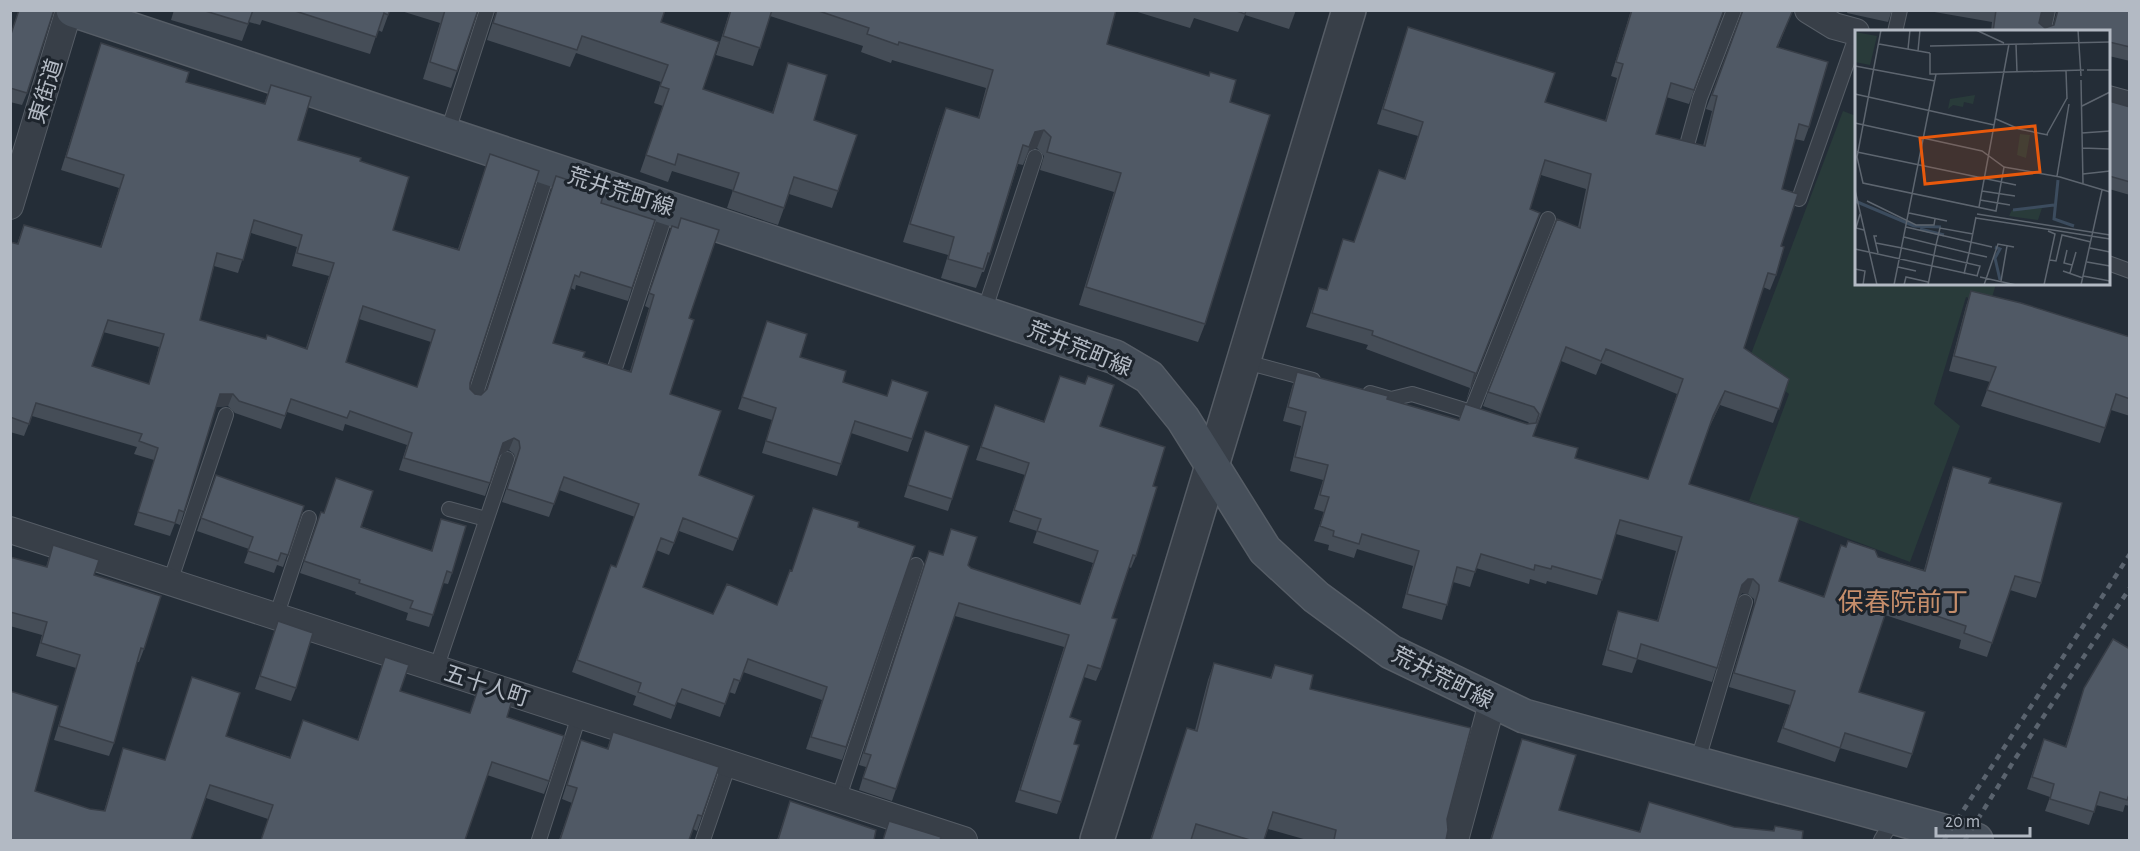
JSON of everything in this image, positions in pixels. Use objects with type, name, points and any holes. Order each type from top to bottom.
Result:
[{"type":"main road","name":"荒井荒町線","points":[[71,10],[1115,357],[1149,377],[1184,419],[1265,550],[1316,597],[1391,652],[1492,703],[1524,716],[1697,763],[1888,829],[1976,840]]},
{"type":"street","name":"東街道","points":[[10,206],[71,10]]},
{"type":"street","points":[[1098,840],[1213,469],[1242,361],[1349,10]]},
{"type":"street","points":[[1808,10],[1834,26],[1855,31]]},
{"type":"street","points":[[2110,99],[2130,105]]},
{"type":"street","name":"五十人町","points":[[10,530],[964,840]]},
{"type":"street","points":[[1455,840],[1492,703]]},
{"type":"lane","points":[[447,134],[487,10]]},
{"type":"lane","points":[[1687,145],[1700,98],[1734,10]]},
{"type":"lane","points":[[1895,30],[1900,10]]},
{"type":"lane","points":[[2043,30],[2048,10]]},
{"type":"lane","points":[[1799,199],[1855,44]]},
{"type":"lane","points":[[984,312],[1035,158]]},
{"type":"lane","points":[[474,399],[549,168]]},
{"type":"lane","points":[[614,370],[668,207]]},
{"type":"lane","points":[[1356,390],[1391,399],[1412,394],[1477,414],[1548,219]]},
{"type":"lane","points":[[2110,263],[2130,271]]},
{"type":"lane","points":[[1242,361],[1322,382]]},
{"type":"lane","points":[[170,582],[226,415]]},
{"type":"lane","points":[[436,669],[507,459]]},
{"type":"lane","points":[[449,509],[486,519]]},
{"type":"lane","points":[[276,617],[309,518]]},
{"type":"lane","points":[[838,800],[916,565]]},
{"type":"lane","points":[[1697,763],[1745,602]]},
{"type":"lane","points":[[539,840],[579,716]]},
{"type":"lane","points":[[703,840],[729,764]]},
{"type":"shaded area","points":[[1843,111],[1855,116],[1855,285],[1996,285],[1990,304],[1966,297],[1934,404],[1960,426],[1910,562],[1749,501],[1789,394],[1748,362]]},
{"type":"building","points":[[19,10],[54,10],[27,93],[10,88],[10,37]]},
{"type":"building","points":[[202,10],[253,10],[248,24]]},
{"type":"building","points":[[292,10],[390,10],[388,15],[384,13],[376,37]]},
{"type":"building","points":[[445,10],[478,10],[457,71],[430,62]]},
{"type":"building","points":[[497,10],[665,10],[661,22],[719,42],[703,89],[773,113],[788,63],[827,75],[814,120],[857,135],[838,191],[794,177],[784,208],[733,191],[739,173],[678,154],[675,165],[646,155],[669,89],[660,86],[668,65],[582,36],[577,50],[493,23]]},
{"type":"building","points":[[731,10],[772,10],[760,48],[723,36]]},
{"type":"building","points":[[816,10],[1116,10],[1107,44],[1209,76],[1210,72],[1236,80],[1230,102],[1270,115],[1205,324],[1086,287],[1121,173],[1047,152],[1051,137],[1044,130],[1035,132],[1029,147],[1023,145],[990,254],[988,253],[983,269],[948,259],[954,237],[910,224],[946,108],[979,118],[993,70],[899,42],[898,45],[867,34],[869,28]]},
{"type":"building","points":[[1234,10],[1246,10],[1245,14]]},
{"type":"building","points":[[1632,10],[1724,10],[1694,90],[1671,83],[1656,134],[1705,146],[1717,96],[1712,95],[1743,10],[1793,10],[1777,47],[1828,62],[1809,127],[1799,124],[1782,189],[1798,194],[1781,246],[1784,247],[1776,275],[1768,273],[1744,348],[1789,379],[1779,409],[1725,391],[1713,416],[1689,484],[1799,518],[1779,581],[1824,597],[1841,545],[1846,547],[1848,541],[1875,550],[1878,557],[1925,571],[1953,467],[1991,478],[1989,483],[2062,503],[2041,583],[2015,576],[1992,643],[1964,633],[1966,626],[1890,600],[1859,692],[1925,712],[1912,754],[1845,733],[1840,748],[1783,728],[1795,691],[1734,673],[1759,590],[1759,585],[1753,579],[1748,579],[1742,585],[1717,668],[1641,644],[1637,659],[1608,650],[1618,611],[1658,621],[1682,537],[1620,520],[1602,580],[1552,566],[1551,569],[1535,565],[1534,570],[1481,554],[1475,572],[1457,567],[1447,605],[1407,594],[1419,551],[1362,534],[1359,544],[1333,536],[1334,531],[1320,526],[1329,497],[1320,495],[1328,465],[1295,457],[1306,412],[1288,407],[1297,372],[1388,396],[1387,399],[1459,420],[1465,404],[1527,424],[1536,423],[1539,414],[1534,407],[1488,392],[1557,219],[1580,228],[1591,174],[1545,160],[1530,209],[1540,213],[1471,387],[1475,373],[1372,335],[1373,331],[1312,313],[1319,288],[1327,290],[1343,239],[1354,242],[1379,170],[1405,179],[1423,122],[1383,109],[1408,27],[1555,73],[1545,102],[1606,121],[1623,64],[1616,62]],"holes":[[[1566,347],[1601,361],[1606,349],[1683,379],[1648,479],[1575,458],[1578,448],[1533,436]]]},
{"type":"building","points":[[1996,10],[2042,10],[2039,23],[2045,28],[2054,25],[2058,10],[2130,10],[2130,47],[2110,42],[2110,30],[1993,30]]},
{"type":"building","points":[[101,43],[189,72],[186,82],[265,104],[271,85],[311,97],[298,140],[361,158],[360,161],[409,177],[393,230],[459,250],[490,154],[539,171],[470,383],[470,389],[475,394],[481,395],[487,389],[556,176],[604,192],[601,203],[655,220],[632,288],[581,272],[579,277],[575,275],[553,343],[585,352],[583,357],[631,372],[654,295],[649,293],[672,226],[678,228],[681,218],[719,230],[689,318],[694,320],[670,394],[721,411],[699,475],[754,496],[738,539],[683,518],[674,543],[661,538],[643,587],[713,614],[727,584],[777,605],[790,570],[792,571],[813,508],[859,522],[858,527],[915,546],[846,747],[811,737],[827,687],[748,659],[740,681],[734,679],[725,704],[682,689],[675,706],[638,692],[641,683],[577,660],[611,565],[616,567],[639,504],[564,477],[554,504],[507,489],[520,448],[519,441],[514,438],[503,443],[490,483],[404,458],[412,433],[350,411],[347,418],[291,399],[285,416],[239,401],[233,394],[220,394],[184,512],[179,510],[175,523],[138,512],[158,448],[139,441],[142,434],[36,403],[29,424],[10,417],[10,242],[18,244],[24,225],[101,247],[124,175],[66,157]],"holes":[[[254,220],[302,235],[297,253],[334,263],[307,349],[267,335],[266,339],[200,320],[217,253],[243,260]],[[363,306],[435,330],[417,387],[346,362]],[[108,320],[164,334],[149,384],[92,366]]]},
{"type":"building","points":[[2110,101],[2130,107],[2130,182],[2110,176]]},
{"type":"building","points":[[1971,291],[2021,303],[2130,337],[2130,399],[2116,394],[2105,428],[1987,390],[1996,367],[1954,356]]},
{"type":"building","points":[[767,321],[807,334],[800,357],[846,371],[843,382],[887,396],[892,380],[928,392],[912,439],[855,421],[841,464],[766,441],[776,408],[742,397]]},
{"type":"building","points":[[1060,376],[1085,384],[1088,376],[1114,385],[1100,426],[1165,447],[1153,486],[1157,487],[1136,556],[1133,555],[1112,618],[1117,619],[1101,669],[1088,665],[1070,717],[1081,721],[1074,744],[1079,745],[1061,802],[1020,790],[1069,635],[959,603],[896,789],[863,778],[871,755],[864,753],[929,551],[943,555],[951,529],[977,537],[968,565],[971,568],[1080,604],[1098,551],[1037,531],[1041,519],[1014,510],[1029,463],[981,447],[995,405],[1044,422]]},
{"type":"building","points":[[925,431],[969,446],[952,499],[908,485]]},
{"type":"building","points":[[216,475],[304,506],[288,555],[281,553],[278,561],[248,551],[253,537],[201,518]]},
{"type":"building","points":[[336,478],[373,491],[361,527],[432,551],[441,519],[466,526],[452,573],[447,571],[433,615],[410,608],[413,601],[304,561]]},
{"type":"building","points":[[53,545],[99,560],[94,575],[161,596],[144,649],[141,648],[114,743],[59,726],[80,655],[41,643],[47,622],[10,612],[10,557],[47,567]]},
{"type":"building","points":[[278,621],[313,633],[296,688],[260,676]]},
{"type":"building","points":[[2113,639],[2130,649],[2130,792],[2127,800],[2100,792],[2094,812],[2050,799],[2054,784],[2032,777],[2044,739],[2066,747],[2084,688]]},
{"type":"building","points":[[385,657],[409,665],[400,691],[470,713],[479,686],[513,697],[507,717],[564,736],[549,781],[492,762],[465,840],[261,840],[273,805],[210,785],[191,840],[10,840],[10,691],[58,706],[35,791],[90,809],[105,811],[123,748],[165,760],[192,677],[240,693],[226,736],[290,758],[303,720],[358,740]]},
{"type":"building","points":[[1214,663],[1271,678],[1275,665],[1313,675],[1310,689],[1471,728],[1447,819],[1446,840],[1334,840],[1336,830],[1273,812],[1264,840],[1250,840],[1196,824],[1191,840],[1151,840],[1187,728],[1197,731]]},
{"type":"building","points":[[613,732],[719,767],[702,816],[698,815],[689,840],[560,840],[577,788],[567,785],[581,740],[608,749]]},
{"type":"building","points":[[1522,739],[1576,755],[1559,810],[1640,832],[1649,802],[1734,827],[1774,831],[1775,826],[1803,831],[1802,840],[1491,840]]},
{"type":"building","points":[[790,801],[876,830],[874,840],[778,840]]},
{"type":"building","points":[[889,821],[941,837],[940,840],[883,840]]},
{"type":"railway","points":[[1944,840],[2130,554]]},
{"type":"railway","points":[[1965,840],[2015,759],[2130,588]]},
{"type":"district","name":"保春院前丁","points":[[1903,602]]}]
